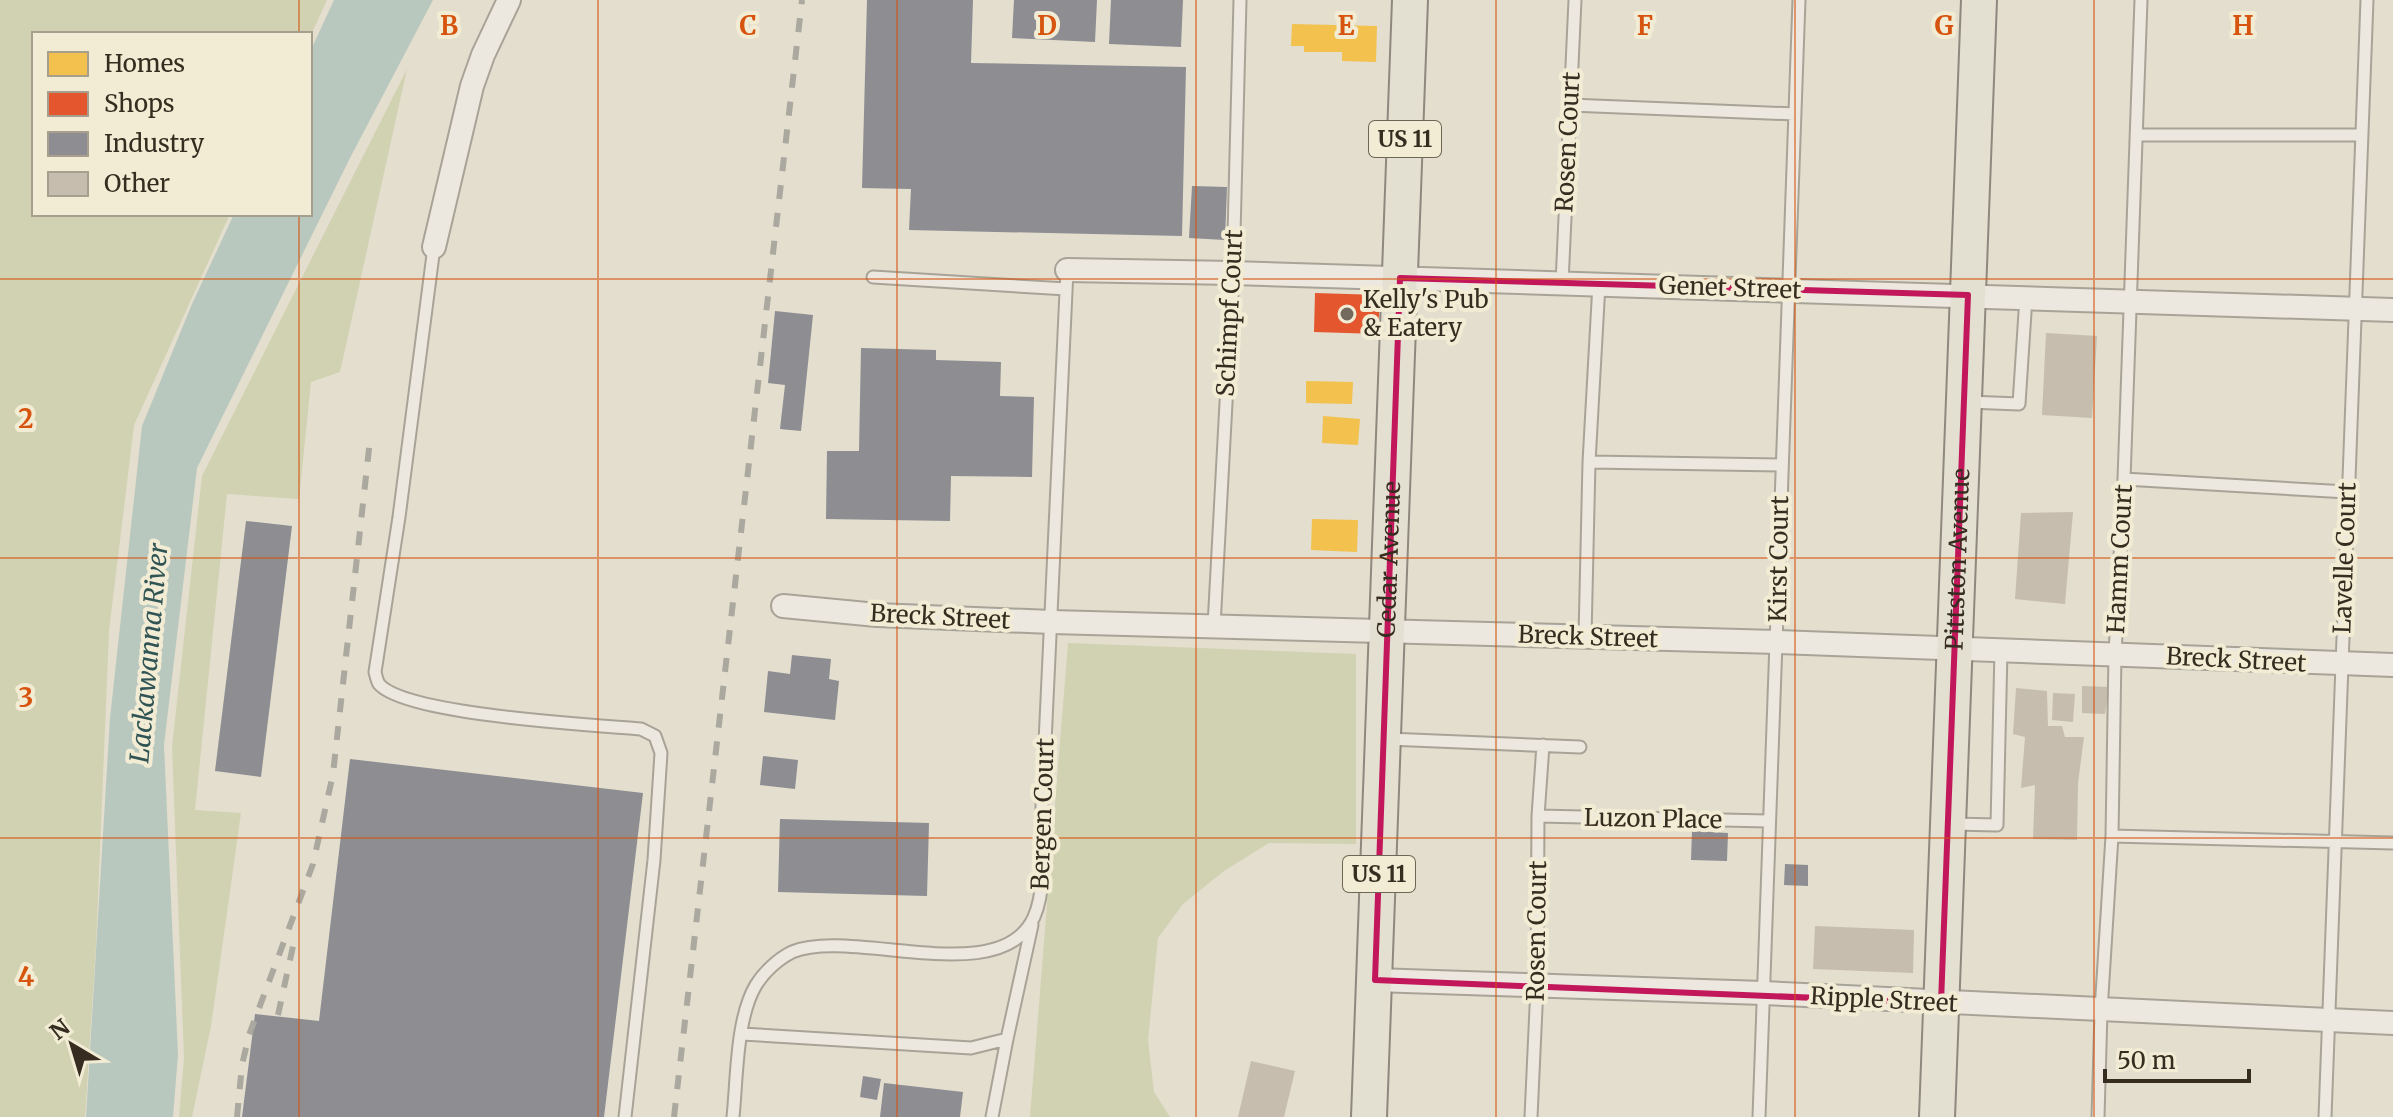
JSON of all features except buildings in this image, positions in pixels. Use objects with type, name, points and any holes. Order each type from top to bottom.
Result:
[{"type":"main road","name":"Cedar Avenue","points":[[1369,1117],[1410,0]]},
{"type":"main road","name":"Pittston Avenue","points":[[1937,1117],[1979,0]]},
{"type":"street","points":[[434,247],[472,86],[509,0]]},
{"type":"street","name":"Genet Street","points":[[1067,280],[1233,273],[2393,310]]},
{"type":"street","name":"Breck Street","points":[[783,606],[877,615],[1052,622],[1777,642],[2393,665]]},
{"type":"street","name":"Ripple Street","points":[[1375,980],[1763,993],[2393,1023]]},
{"type":"lane","name":"Schimpf Court","points":[[1214,626],[1233,273],[1240,0]]},
{"type":"lane","name":"Rosen Court","points":[[1562,283],[1575,0]]},
{"type":"lane","name":"Kirst Court","points":[[1759,1117],[1799,0]]},
{"type":"lane","name":"Hamm Court","points":[[2098,1117],[2112,836],[2115,654],[2141,0]]},
{"type":"lane","name":"Lavelle Court","points":[[2325,1117],[2367,0]]},
{"type":"lane","points":[[1570,105],[1795,114]]},
{"type":"lane","points":[[2137,135],[2361,135]]},
{"type":"lane","points":[[434,247],[399,517],[375,672],[379,684],[403,698],[489,716],[641,729],[655,736],[661,753],[654,860],[625,1117]]},
{"type":"lane","points":[[873,277],[1067,280]]},
{"type":"lane","name":"Bergen Court","points":[[733,1117],[742,1034],[755,987],[763,974],[790,953],[826,947],[975,954],[1008,943],[1033,920],[1041,884],[1067,280]]},
{"type":"lane","points":[[1585,637],[1589,462],[1599,284]]},
{"type":"lane","points":[[1963,402],[2019,404],[2026,297]]},
{"type":"lane","points":[[1589,462],[1781,465]]},
{"type":"lane","points":[[2124,479],[2347,492]]},
{"type":"lane","points":[[1948,824],[1997,825],[2001,650]]},
{"type":"lane","points":[[1384,739],[1580,747]]},
{"type":"lane","name":"Rosen Court","points":[[1531,1117],[1537,986],[1538,816],[1543,745]]},
{"type":"lane","name":"Luzon Place","points":[[1538,816],[1768,821]]},
{"type":"lane","points":[[2112,836],[2393,843]]},
{"type":"lane","points":[[992,1117],[1033,920]]},
{"type":"lane","points":[[742,1034],[958,1048],[979,1047],[1007,1039]]},
{"type":"highlighted area","points":[[1400,278],[1968,295],[1941,1003],[1375,980]]},
{"type":"green space","points":[[0,0],[327,0],[312,33],[32,32],[32,216],[229,216],[134,425],[109,631],[96,945],[85,1117],[0,1117]]},
{"type":"green space","points":[[407,69],[340,372],[311,382],[299,499],[227,494],[195,810],[241,813],[211,1026],[192,1117],[179,1117],[184,1058],[172,747],[202,476]]},
{"type":"green space","points":[[1068,643],[1356,654],[1356,844],[1269,843],[1224,871],[1183,904],[1158,938],[1148,1040],[1154,1092],[1170,1117],[1030,1117]]},
{"type":"water","name":"Lackawanna River","points":[[334,0],[433,0],[350,158],[197,468],[164,745],[178,1055],[173,1117],[86,1117],[110,718],[142,426],[192,304],[233,216],[312,216],[312,48]]},
{"type":"railway","points":[[674,1117],[802,0]]},
{"type":"railway","points":[[237,1117],[242,1065],[249,1035],[313,864],[333,774],[370,440]]},
{"type":"railway","points":[[278,1015],[295,937]]},
{"type":"place","name":"Kelly's Pub & Eatery","points":[[1347,314]]}]
